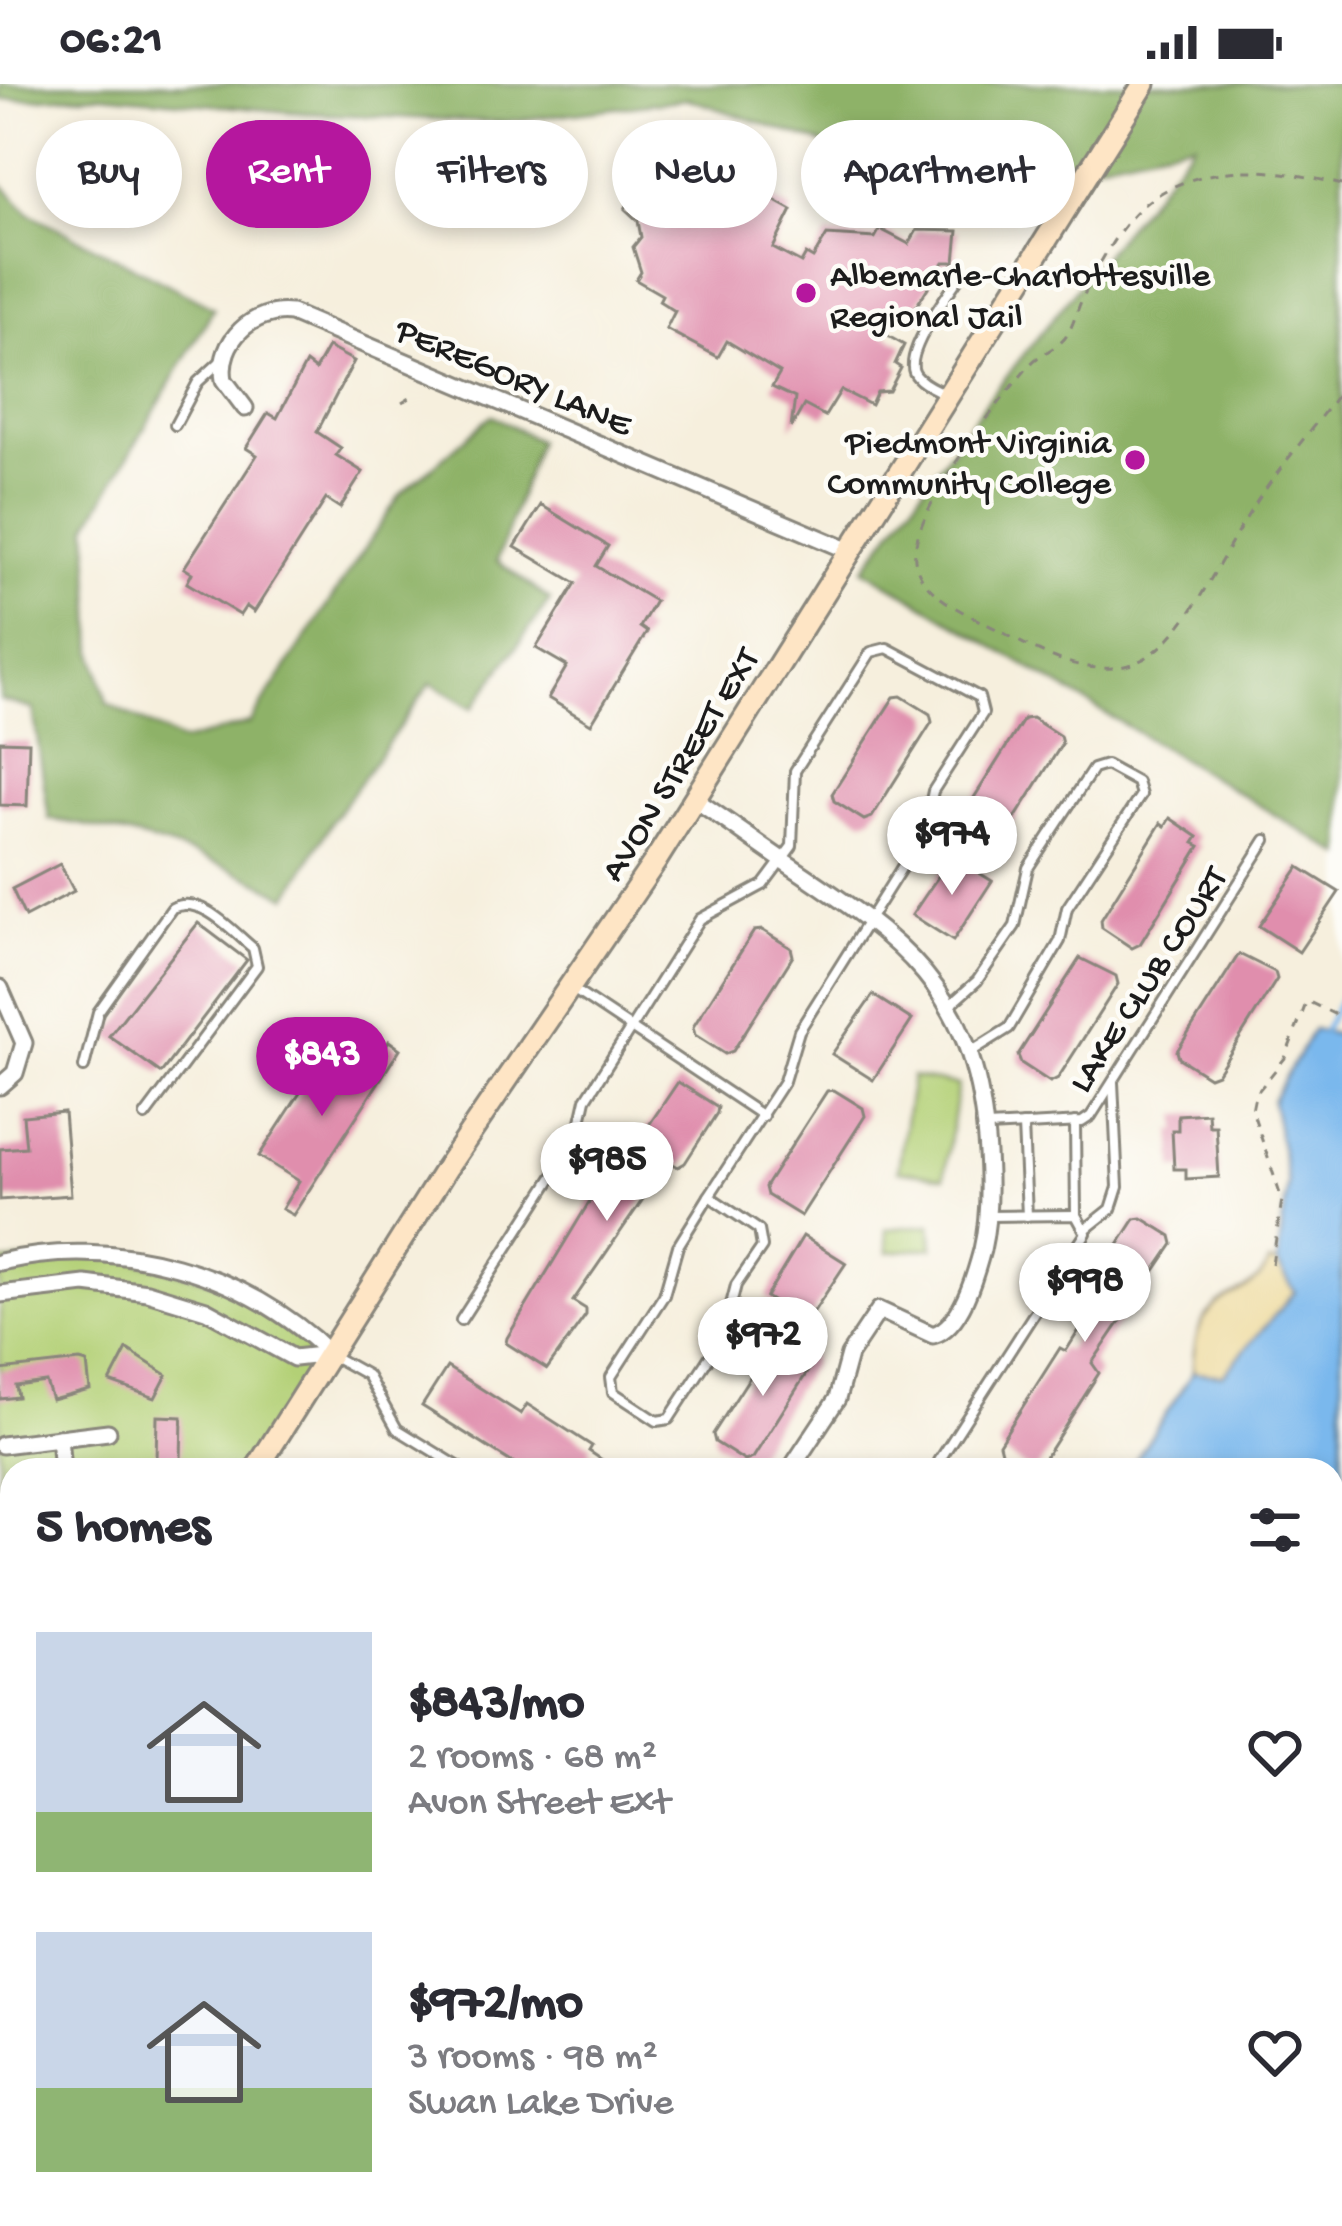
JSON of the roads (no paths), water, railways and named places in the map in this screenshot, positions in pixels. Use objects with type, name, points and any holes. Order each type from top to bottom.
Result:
[{"type":"main road","name":"AVON STREET EXT","points":[[264,1458],[446,1167],[694,799],[1140,91]]},
{"type":"street","name":"PEREGORY LANE","points":[[223,358],[251,320],[277,311],[291,313],[850,551]]},
{"type":"street","points":[[223,358],[224,380],[245,408]]},
{"type":"street","points":[[694,799],[872,918],[924,970],[949,1006],[969,1053],[985,1127],[987,1216],[977,1267],[947,1329],[933,1335],[886,1309],[874,1315],[849,1354],[838,1399],[798,1458]]},
{"type":"street","points":[[0,988],[24,1043],[15,1073],[0,1086]]},
{"type":"street","points":[[0,1262],[78,1254],[168,1264],[280,1313],[330,1354]]},
{"type":"street","points":[[0,1294],[85,1284],[147,1292],[206,1310],[294,1358],[330,1354]]},
{"type":"street","points":[[2,1444],[108,1432]]},
{"type":"street","points":[[59,1438],[61,1458]]},
{"type":"lane","points":[[948,396],[918,379],[912,363],[916,346],[961,274]]},
{"type":"lane","points":[[175,425],[198,382],[223,358]]},
{"type":"lane","points":[[461,1320],[577,1139],[586,1099],[700,919],[763,885],[782,860],[796,829],[800,760],[871,652],[887,648],[979,697],[983,713],[933,791],[925,832],[799,1031],[784,1081],[763,1116],[709,1196],[678,1246],[664,1295],[610,1377],[613,1392],[657,1421],[669,1419],[723,1336],[736,1285],[762,1247],[759,1230],[709,1196]]},
{"type":"lane","points":[[949,1006],[977,981],[1015,926],[1028,868],[1093,770],[1106,765],[1137,782],[1141,795],[1067,908],[1060,941],[1009,1028],[969,1053]]},
{"type":"lane","name":"LAKE CLUB COURT","points":[[985,1127],[1076,1122],[1091,1116],[1266,840]]},
{"type":"lane","points":[[84,1067],[98,1012],[172,908],[185,902],[198,905],[254,947],[257,966],[145,1116]]},
{"type":"lane","points":[[571,987],[629,1031],[763,1116]]},
{"type":"lane","points":[[940,1458],[1086,1229],[1111,1209],[1118,1187],[1113,1082]]},
{"type":"lane","points":[[1076,1122],[1076,1215],[1086,1229]]},
{"type":"lane","points":[[1023,1125],[1027,1216]]},
{"type":"lane","points":[[987,1216],[1076,1215]]},
{"type":"lane","points":[[330,1354],[367,1375],[397,1429],[444,1458]]},
{"type":"water","points":[[1313,1029],[1342,1036],[1342,1458],[1137,1458],[1193,1372],[1223,1375],[1295,1292],[1277,1264],[1288,1183],[1272,1101]]},
{"type":"waterway","points":[[1324,1030],[1342,996]]},
{"type":"place","name":"Albemarle-Charlottesville Regional Jail","points":[[806,293]]},
{"type":"place","name":"Piedmont Virginia Community College","points":[[1135,460]]}]
